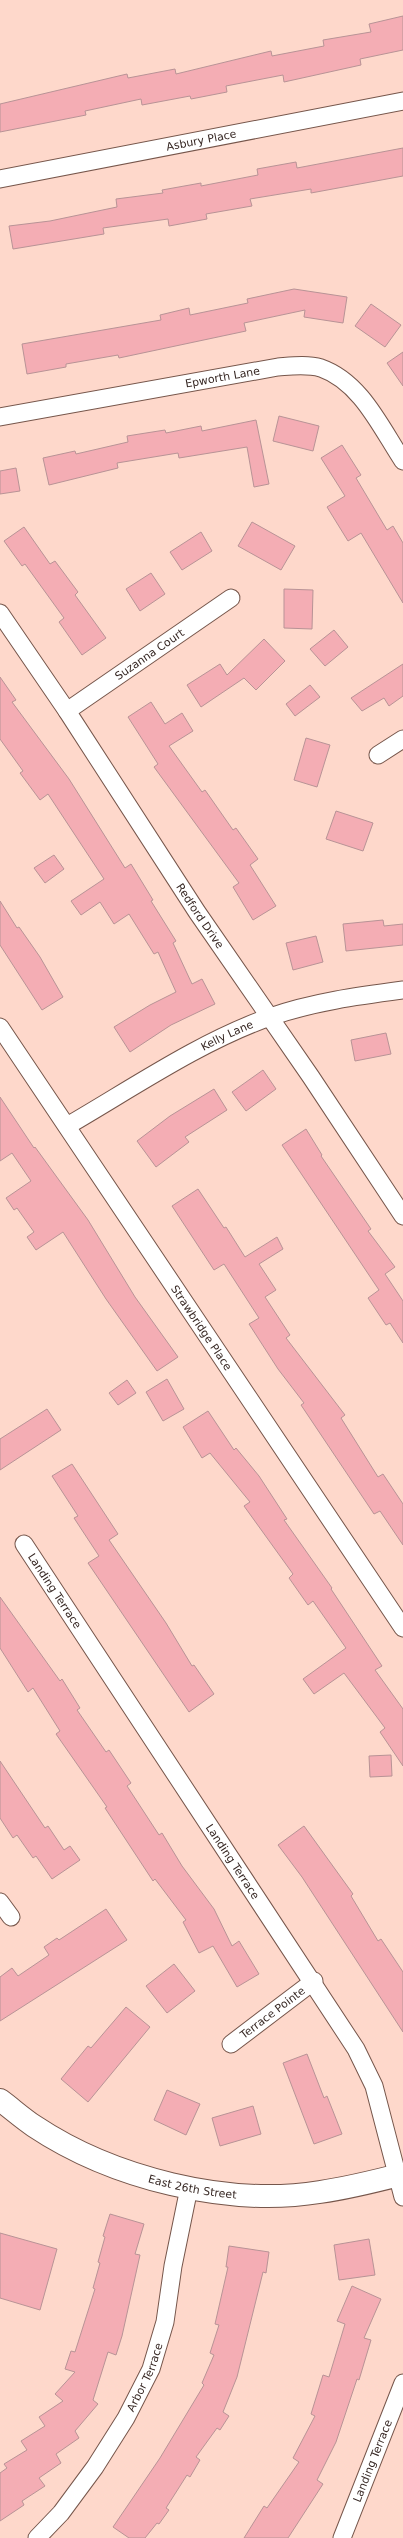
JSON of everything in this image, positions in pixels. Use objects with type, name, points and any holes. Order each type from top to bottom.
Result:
[{"type":"street","name":"Asbury Place","points":[[0,179],[403,101]]},
{"type":"street","name":"Epworth Lane","points":[[0,417],[278,367],[300,365],[320,368],[337,376],[353,388],[367,406],[403,461]]},
{"type":"street","name":"Suzanna Court","points":[[67,711],[232,598]]},
{"type":"street","name":"Redford Drive","points":[[0,612],[67,711],[197,912],[403,1216]]},
{"type":"street","points":[[378,755],[403,739]]},
{"type":"street","name":"Kelly Lane","points":[[67,1126],[197,1051],[269,1018],[326,1001],[403,990]]},
{"type":"street","name":"Strawbridge Place","points":[[0,1027],[403,1628]]},
{"type":"street","name":"Landing Terrace","points":[[24,1544],[314,1981],[356,2049],[374,2086],[401,2174],[403,2197]]},
{"type":"street","points":[[0,1902],[11,1917]]},
{"type":"street","name":"Terrace Pointe","points":[[231,2044],[314,1981]]},
{"type":"street","name":"East 26th Street","points":[[0,2100],[34,2126],[71,2147],[110,2165],[151,2179],[189,2188],[217,2193],[319,2193],[401,2174]]},
{"type":"street","name":"Arbor Terrace","points":[[37,2538],[61,2513],[95,2467],[126,2418],[151,2369],[165,2322],[172,2266],[189,2188]]},
{"type":"street","name":"Landing Terrace","points":[[342,2538],[402,2389]]},
{"type":"building","points":[[403,16],[403,50],[360,59],[361,65],[284,82],[283,75],[226,86],[227,92],[191,99],[190,96],[142,105],[141,99],[85,111],[86,115],[0,132],[0,104],[127,74],[128,78],[175,69],[176,74],[271,51],[272,56],[324,46],[323,40],[371,32],[369,24]]},
{"type":"building","points":[[403,148],[403,176],[311,193],[311,189],[250,199],[252,206],[206,214],[207,219],[169,226],[168,219],[103,228],[104,234],[13,249],[9,226],[50,221],[117,207],[116,199],[163,193],[162,190],[201,183],[201,186],[258,175],[257,169],[296,162],[297,168]]},
{"type":"building","points":[[294,289],[347,297],[343,323],[304,317],[305,310],[244,323],[246,331],[119,358],[118,355],[66,364],[66,367],[27,374],[22,344],[161,320],[160,315],[189,308],[190,315],[248,303],[247,299]]},
{"type":"building","points":[[371,304],[401,325],[385,347],[355,326]]},
{"type":"building","points":[[403,352],[403,386],[387,363]]},
{"type":"building","points":[[279,416],[319,426],[313,451],[273,441]]},
{"type":"building","points":[[256,420],[269,484],[254,487],[247,447],[179,458],[178,453],[117,463],[118,468],[49,485],[43,458],[75,451],[76,454],[128,442],[127,436],[165,430],[166,433],[201,426],[202,431]]},
{"type":"building","points":[[342,445],[361,475],[356,478],[387,530],[393,526],[403,543],[403,603],[361,533],[348,541],[327,507],[345,496],[321,458]]},
{"type":"building","points":[[16,468],[20,491],[0,494],[0,471]]},
{"type":"building","points":[[252,522],[295,546],[281,570],[238,546]]},
{"type":"building","points":[[24,527],[50,564],[55,561],[78,592],[75,595],[106,638],[82,655],[59,622],[64,618],[25,564],[22,566],[4,541]]},
{"type":"building","points":[[201,532],[212,551],[182,570],[170,552]]},
{"type":"building","points":[[151,573],[165,594],[140,611],[126,589]]},
{"type":"building","points":[[284,589],[313,590],[312,629],[284,628]]},
{"type":"building","points":[[334,630],[348,647],[325,666],[310,649]]},
{"type":"building","points":[[264,639],[285,661],[256,690],[244,678],[201,707],[187,685],[220,664],[227,675]]},
{"type":"building","points":[[403,664],[403,696],[389,706],[384,698],[362,711],[351,698]]},
{"type":"building","points":[[0,677],[16,700],[12,702],[69,779],[125,868],[131,864],[153,900],[151,901],[176,941],[173,943],[192,984],[202,979],[215,1004],[171,1025],[130,1052],[114,1027],[150,1005],[176,992],[158,952],[154,954],[129,914],[114,924],[100,902],[81,915],[71,901],[104,879],[48,794],[40,800],[20,773],[23,771],[0,739]]},
{"type":"building","points":[[310,685],[320,697],[295,716],[286,704]]},
{"type":"building","points":[[151,702],[165,724],[182,713],[193,731],[169,746],[202,792],[205,790],[233,830],[236,828],[258,859],[250,865],[276,906],[253,920],[233,887],[239,883],[154,767],[158,764],[128,717]]},
{"type":"building","points":[[306,738],[330,745],[317,787],[294,780]]},
{"type":"building","points":[[336,811],[373,823],[363,851],[326,839]]},
{"type":"building","points":[[54,855],[64,869],[45,883],[34,868]]},
{"type":"building","points":[[0,901],[17,928],[19,927],[40,957],[63,997],[42,1010],[0,945]]},
{"type":"building","points":[[383,920],[384,926],[403,924],[403,945],[346,951],[343,924]]},
{"type":"building","points":[[316,936],[323,962],[293,970],[286,943]]},
{"type":"building","points":[[386,1033],[391,1054],[355,1061],[351,1040]]},
{"type":"building","points":[[263,1070],[276,1089],[246,1111],[232,1092]]},
{"type":"building","points":[[214,1089],[227,1110],[185,1137],[189,1142],[156,1167],[137,1141],[170,1116]]},
{"type":"building","points":[[0,1097],[34,1148],[35,1147],[88,1220],[135,1297],[178,1357],[157,1371],[106,1299],[63,1232],[36,1250],[27,1237],[34,1232],[17,1208],[14,1210],[6,1198],[31,1181],[12,1153],[0,1161]]},
{"type":"building","points":[[306,1129],[322,1155],[321,1156],[371,1229],[368,1231],[395,1267],[385,1274],[403,1301],[403,1343],[390,1323],[386,1325],[368,1298],[379,1290],[282,1145]]},
{"type":"building","points":[[198,1189],[224,1228],[226,1227],[245,1257],[277,1237],[283,1249],[259,1264],[276,1290],[265,1297],[290,1335],[286,1338],[345,1415],[341,1418],[378,1477],[383,1474],[403,1504],[403,1545],[380,1511],[374,1514],[301,1405],[304,1403],[278,1369],[249,1324],[259,1318],[224,1264],[214,1270],[172,1206]]},
{"type":"building","points":[[167,1379],[184,1409],[163,1421],[146,1392]]},
{"type":"building","points":[[127,1380],[136,1393],[118,1405],[109,1393]]},
{"type":"building","points":[[47,1409],[61,1430],[0,1470],[0,1439]]},
{"type":"building","points":[[208,1411],[234,1450],[236,1448],[259,1476],[287,1519],[284,1520],[332,1588],[331,1589],[382,1666],[375,1670],[403,1709],[403,1766],[380,1732],[385,1728],[344,1673],[314,1694],[303,1679],[346,1648],[313,1601],[308,1605],[289,1578],[293,1574],[244,1506],[250,1502],[210,1453],[202,1458],[183,1427]]},
{"type":"building","points":[[72,1464],[118,1534],[109,1540],[166,1623],[192,1666],[194,1665],[214,1694],[189,1712],[88,1563],[99,1556],[74,1518],[78,1516],[52,1476]]},
{"type":"building","points":[[0,1597],[60,1681],[62,1679],[80,1708],[77,1710],[106,1752],[109,1750],[131,1783],[127,1786],[159,1835],[162,1833],[182,1866],[214,1909],[232,1946],[239,1941],[259,1974],[237,1987],[213,1946],[199,1953],[183,1922],[186,1920],[155,1879],[153,1881],[105,1808],[107,1807],[56,1734],[60,1731],[33,1688],[28,1692],[0,1648]]},
{"type":"building","points":[[391,1755],[392,1776],[370,1777],[369,1756]]},
{"type":"building","points":[[0,1761],[45,1828],[48,1826],[64,1850],[70,1846],[80,1860],[52,1879],[36,1856],[33,1858],[17,1835],[13,1838],[0,1818]]},
{"type":"building","points":[[304,1826],[353,1894],[351,1896],[378,1941],[381,1939],[403,1972],[403,2032],[302,1877],[278,1845]]},
{"type":"building","points":[[106,1909],[127,1940],[0,2021],[0,1977],[12,1968],[18,1976],[49,1955],[44,1947],[57,1938],[59,1940]]},
{"type":"building","points":[[174,1964],[195,1991],[167,2013],[146,1986]]},
{"type":"building","points":[[126,2007],[150,2027],[88,2102],[61,2079],[88,2046],[91,2048]]},
{"type":"building","points":[[307,2054],[324,2098],[327,2096],[342,2134],[314,2144],[283,2063]]},
{"type":"building","points":[[167,2090],[200,2104],[186,2135],[154,2120]]},
{"type":"building","points":[[253,2106],[261,2134],[220,2146],[212,2118]]},
{"type":"building","points":[[110,2214],[144,2224],[135,2254],[140,2255],[122,2336],[116,2355],[108,2352],[93,2400],[98,2404],[75,2431],[79,2438],[56,2454],[61,2463],[39,2478],[45,2486],[22,2501],[24,2505],[0,2521],[0,2473],[7,2468],[4,2464],[27,2450],[21,2441],[45,2426],[39,2417],[63,2401],[55,2394],[75,2372],[65,2369],[71,2351],[75,2352],[95,2289],[93,2288],[100,2263],[98,2262],[105,2237],[103,2236]]},
{"type":"building","points":[[0,2233],[57,2249],[40,2310],[0,2298]]},
{"type":"building","points":[[369,2239],[375,2275],[339,2280],[334,2245]]},
{"type":"building","points":[[229,2246],[269,2252],[266,2273],[263,2272],[237,2377],[223,2412],[229,2416],[220,2430],[217,2428],[196,2457],[200,2460],[190,2477],[187,2475],[166,2508],[169,2510],[159,2524],[157,2523],[145,2538],[129,2538],[113,2527],[160,2458],[204,2385],[202,2383],[214,2355],[210,2353],[219,2325],[215,2324],[228,2267],[226,2267]]},
{"type":"building","points":[[352,2286],[381,2299],[364,2338],[371,2340],[359,2380],[357,2379],[336,2442],[317,2480],[323,2484],[288,2538],[244,2538],[264,2506],[267,2508],[299,2462],[293,2458],[315,2416],[311,2414],[323,2375],[329,2377],[345,2324],[337,2321]]}]
